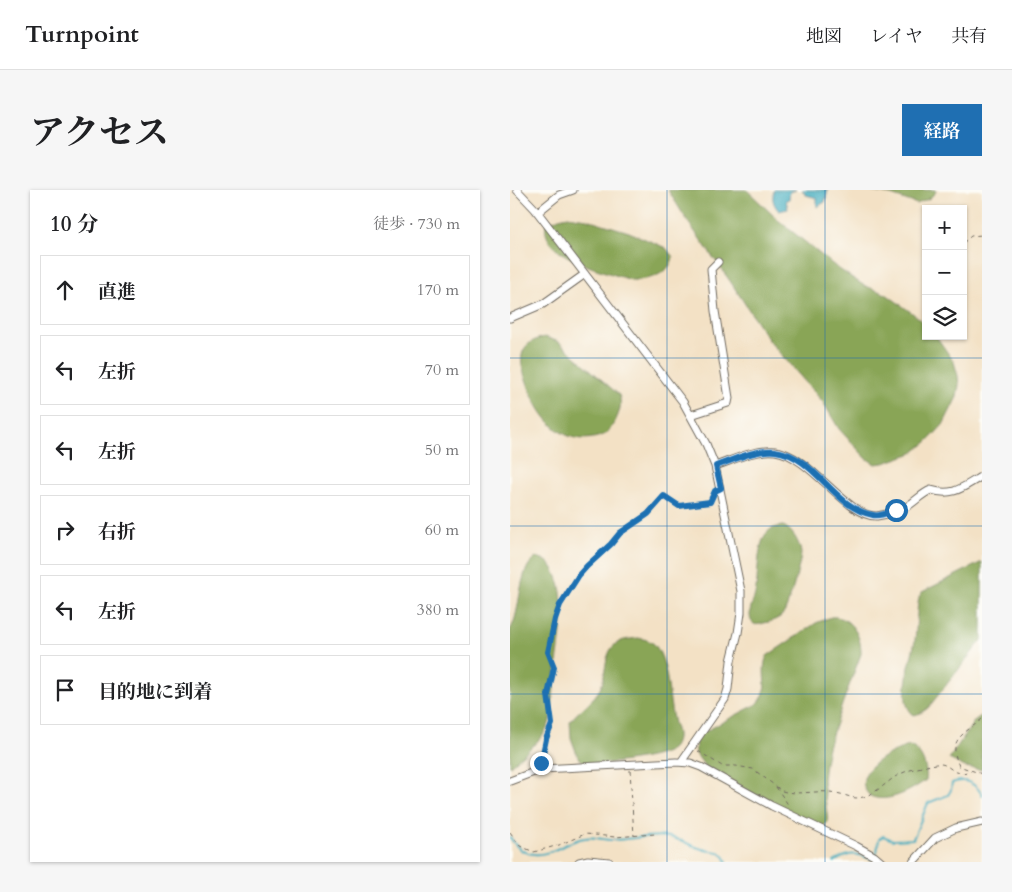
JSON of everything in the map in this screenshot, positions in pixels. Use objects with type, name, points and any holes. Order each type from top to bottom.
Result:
[{"type":"street","points":[[516,190],[538,212],[683,402],[716,466],[741,591],[741,613],[738,633],[730,661],[728,689],[725,699],[681,762]]},
{"type":"street","points":[[538,212],[559,194],[573,190]]},
{"type":"street","points":[[691,415],[728,403],[729,398],[715,311],[711,269],[718,262]]},
{"type":"street","points":[[510,318],[543,304],[585,274]]},
{"type":"street","points":[[716,466],[748,455],[773,451],[781,452],[800,461],[854,507],[875,516],[904,508],[922,494],[931,490],[941,493],[954,492],[982,476]]},
{"type":"street","points":[[510,781],[542,769],[681,762],[701,767],[772,806],[856,846],[881,862]]},
{"type":"street","points":[[913,862],[935,838],[956,828],[982,822]]},
{"type":"street","points":[[579,862],[588,860],[609,862]]},
{"type":"path","points":[[967,240],[976,234],[982,235]]},
{"type":"path","points":[[542,769],[542,753],[552,724],[548,695],[554,667],[548,652],[555,619],[569,590],[579,575],[620,533],[644,518],[664,496],[682,507],[710,502],[715,491],[721,488]]},
{"type":"path","points":[[982,719],[956,741],[954,748],[958,766],[982,774]]},
{"type":"path","points":[[692,747],[718,765],[753,769],[787,793],[836,792],[857,799],[884,787],[895,777],[917,768],[938,764],[948,766],[959,774],[971,771]]},
{"type":"path","points":[[631,764],[634,836]]},
{"type":"path","points":[[776,786],[792,812],[791,814]]},
{"type":"path","points":[[510,832],[520,846],[534,852],[559,845],[585,834],[615,837],[655,834]]},
{"type":"green space","points":[[668,190],[747,190],[778,220],[836,267],[863,285],[886,294],[919,318],[922,321],[922,340],[939,340],[954,362],[958,376],[957,397],[943,425],[913,453],[884,463],[875,464],[866,458],[839,429],[823,402],[770,342]]},
{"type":"green space","points":[[863,190],[935,190],[936,192],[930,198],[917,204],[891,195]]},
{"type":"green space","points":[[568,216],[587,219],[629,232],[666,248],[673,257],[671,263],[656,276],[631,280],[577,261],[553,246],[547,236],[546,224]]},
{"type":"green space","points":[[545,337],[559,342],[619,395],[618,416],[606,434],[591,438],[578,438],[566,435],[546,419],[538,407],[527,382],[522,358],[523,351],[528,345]]},
{"type":"green space","points":[[783,526],[792,533],[801,553],[794,583],[784,613],[772,621],[755,624],[751,620],[750,610],[756,587],[758,563],[763,540],[773,528]]},
{"type":"green space","points":[[536,558],[546,561],[554,570],[561,592],[562,624],[552,708],[546,730],[510,766],[510,630],[514,622],[526,571],[530,563]]},
{"type":"green space","points":[[982,562],[982,640],[928,708],[914,715],[906,701],[906,691],[915,640],[919,597],[922,592]]},
{"type":"green space","points":[[831,617],[844,619],[854,628],[861,647],[861,654],[828,747],[823,780],[828,822],[818,829],[706,768],[696,754],[695,740],[702,733],[757,704],[764,693],[764,669],[767,656],[816,623]]},
{"type":"green space","points":[[638,638],[649,641],[660,652],[666,671],[671,711],[677,733],[676,743],[667,752],[646,758],[587,765],[578,757],[571,738],[570,721],[595,697],[601,687],[610,650],[623,640]]},
{"type":"green space","points":[[982,715],[982,770],[965,767],[949,759],[975,720]]},
{"type":"green space","points":[[910,746],[921,756],[926,771],[926,780],[899,795],[884,798],[870,796],[864,787],[864,779],[868,771],[874,764],[892,752]]},
{"type":"water","points":[[774,190],[796,190],[790,192],[789,199],[786,200],[788,209],[779,211],[773,200]]},
{"type":"water","points":[[802,190],[828,190],[825,202],[817,207],[817,198],[806,195]]},
{"type":"waterway","points":[[834,862],[844,856],[853,854],[872,859],[877,852],[879,839],[883,836],[893,840],[913,839],[928,803],[948,795],[952,783],[966,781],[977,787],[982,795]]},
{"type":"waterway","points":[[510,837],[520,849],[534,854],[547,853],[578,839],[619,840],[655,836],[669,837],[702,849],[720,853],[727,862]]},
{"type":"route","points":[[541,763],[546,739],[552,726],[548,695],[554,667],[548,652],[560,605],[587,566],[620,533],[644,518],[664,496],[682,507],[708,503],[711,501],[715,491],[721,488],[716,466],[748,455],[773,451],[781,452],[800,461],[845,501],[864,512],[875,516],[896,510]]}]
